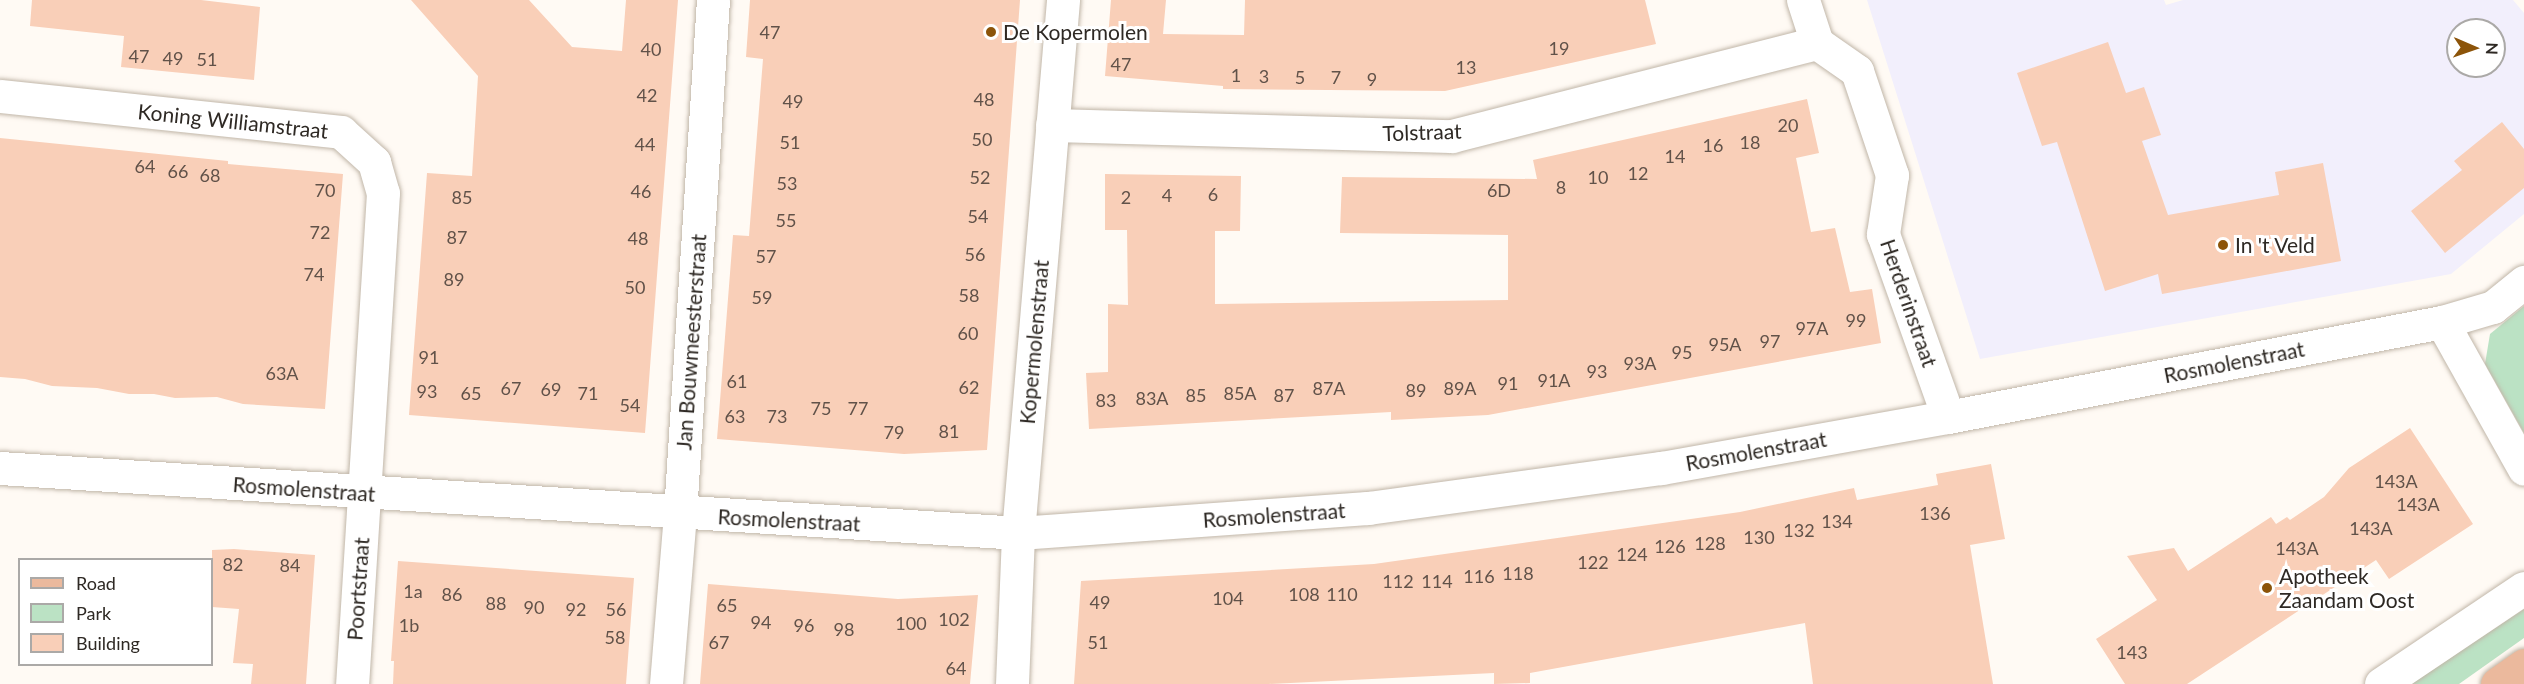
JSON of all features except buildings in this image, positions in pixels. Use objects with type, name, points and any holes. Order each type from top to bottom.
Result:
[{"type":"main road","points":[[2497,684],[2524,665]]},
{"type":"street","name":"Jan Bouwmeesterstraat","points":[[666,684],[680,513],[713,0]]},
{"type":"street","name":"Kopermolenstraat","points":[[1012,684],[1018,533],[1063,0]]},
{"type":"street","points":[[1803,0],[1817,43]]},
{"type":"street","name":"Tolstraat","points":[[1052,125],[1452,136],[1817,43]]},
{"type":"street","name":"Herderinstraat","points":[[1817,43],[1857,71],[1892,176],[1883,234],[1948,417]]},
{"type":"street","name":"Koning Williamstraat","points":[[0,96],[341,132],[374,162],[383,193],[365,493]]},
{"type":"street","name":"Rosmolenstraat","points":[[0,468],[1018,533],[1368,508],[1661,468],[1948,417],[2442,322],[2493,307],[2524,282]]},
{"type":"street","points":[[2442,322],[2524,469]]},
{"type":"street","name":"Poortstraat","points":[[352,684],[365,493]]},
{"type":"street","points":[[2381,684],[2524,588]]},
{"type":"shaded area","points":[[1867,0],[2164,0],[2166,5],[2183,0],[2513,0],[2524,13],[2524,214],[2451,274],[1980,359]]},
{"type":"green space","points":[[2524,306],[2524,433],[2485,364],[2490,334]]},
{"type":"green space","points":[[2524,609],[2524,638],[2459,684],[2411,684]]},
{"type":"place","name":"De Kopermolen","points":[[991,32]]},
{"type":"place","name":"In 't Veld","points":[[2223,245]]},
{"type":"place","name":"Apotheek Zaandam Oost","points":[[2267,588]]}]
